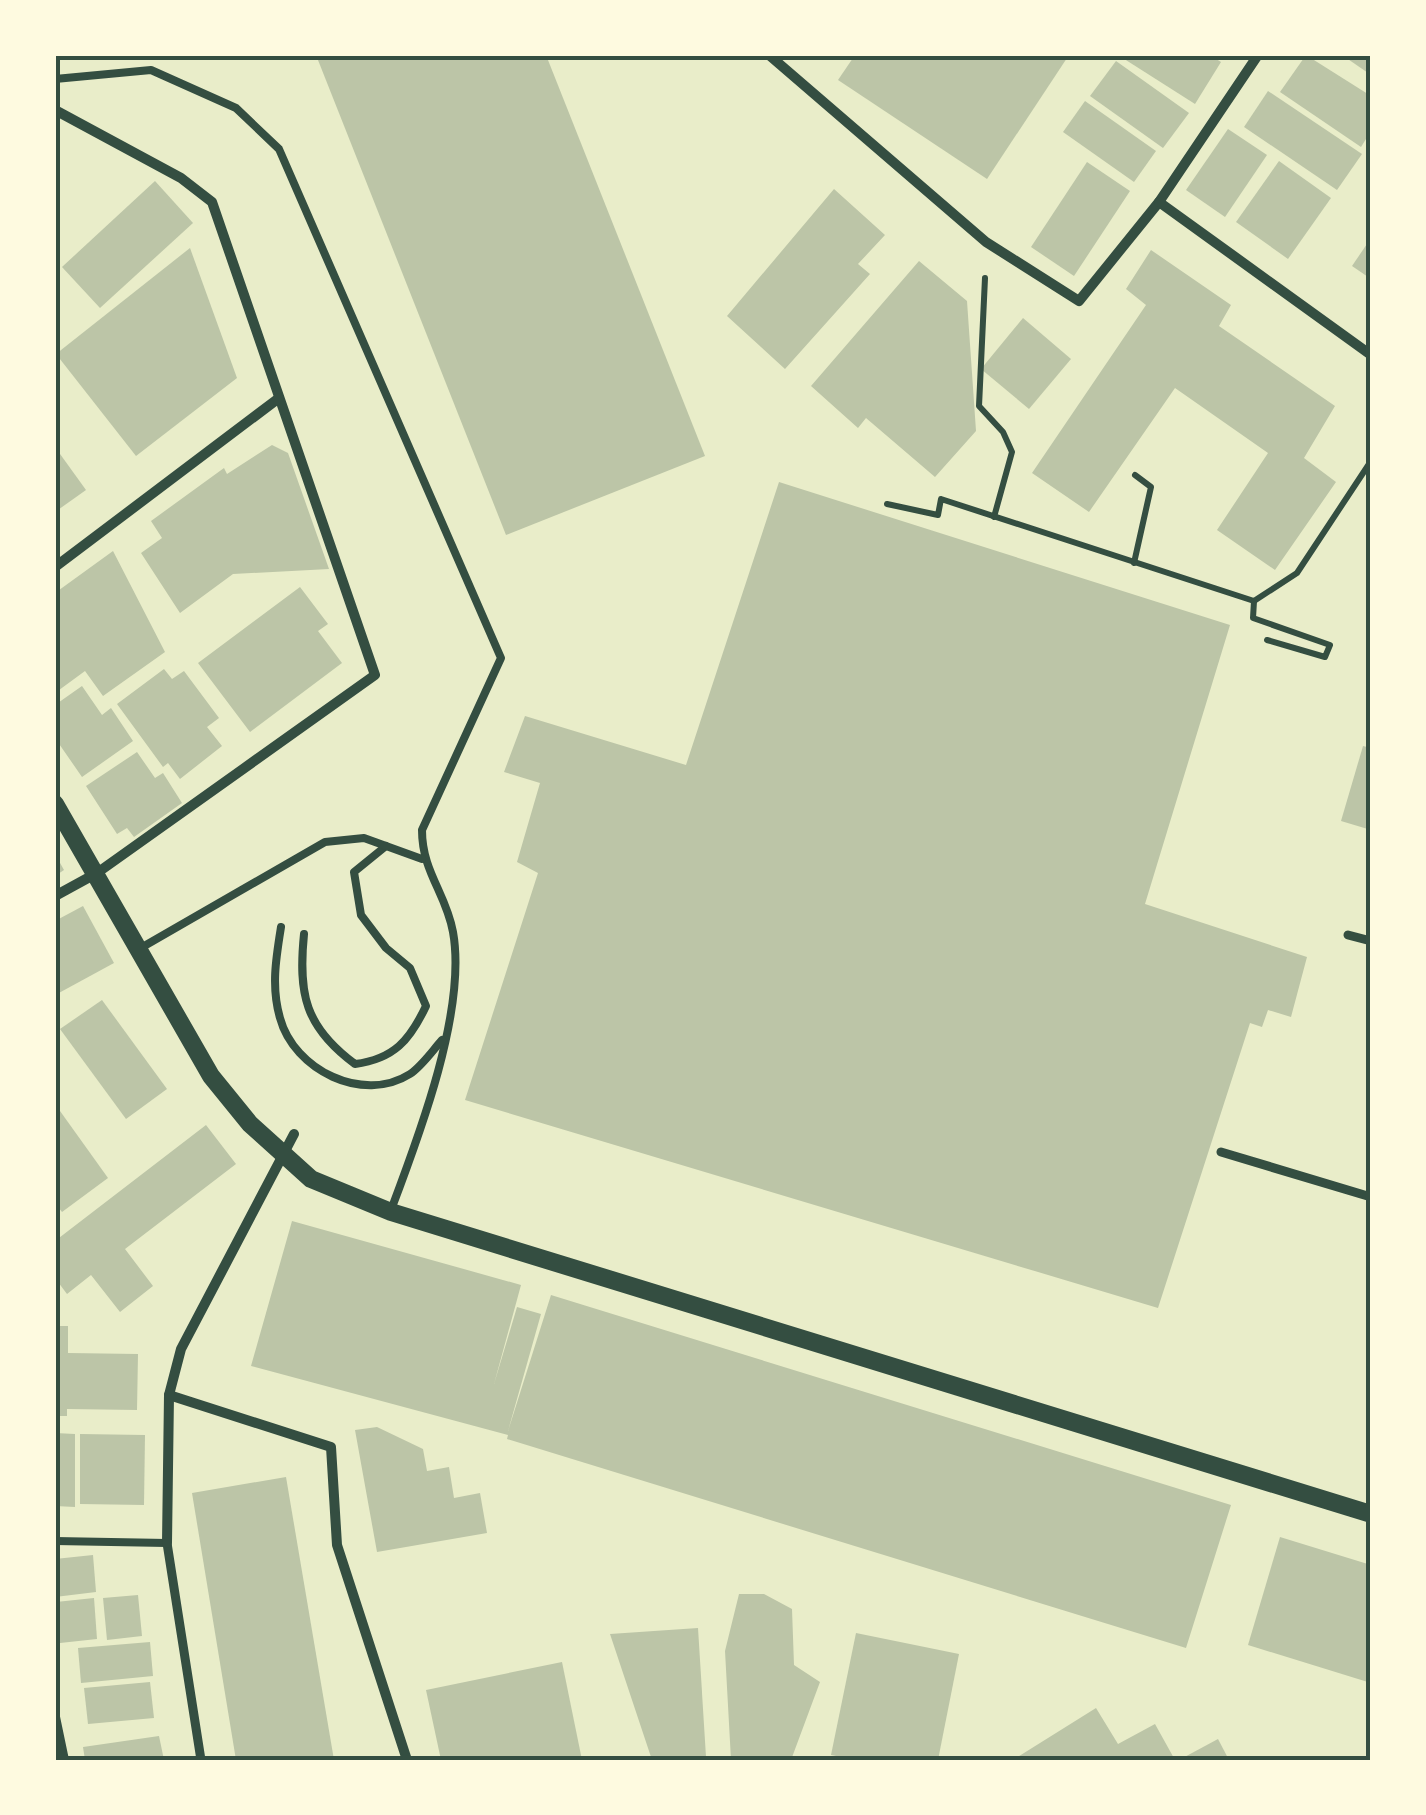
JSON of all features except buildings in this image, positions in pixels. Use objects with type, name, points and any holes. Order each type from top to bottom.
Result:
[{"type":"street","points":[[769,55],[986,242],[1078,301],[1159,202],[1258,55]]},
{"type":"street","points":[[55,110],[181,178],[212,202],[375,674],[97,874],[55,896]]},
{"type":"street","points":[[1159,202],[1371,354]]},
{"type":"street","points":[[55,567],[279,398]]},
{"type":"street","points":[[55,804],[211,1076],[250,1124],[311,1179],[391,1212],[1371,1514]]},
{"type":"street","points":[[1348,934],[1371,942]]},
{"type":"street","points":[[200,1760],[167,1544],[169,1395],[181,1349],[281,1151],[294,1134]]},
{"type":"street","points":[[1221,1152],[1371,1197]]},
{"type":"street","points":[[169,1395],[330,1447],[336,1545],[407,1760]]},
{"type":"lane","points":[[55,79],[151,70],[236,108],[279,149],[501,658],[422,830],[422,859],[452,929],[458,978],[429,1101],[391,1212]]},
{"type":"lane","points":[[139,949],[325,842],[364,838],[422,859]]},
{"type":"lane","points":[[304,934],[300,975],[309,1018],[354,1064],[397,1051],[426,1006],[410,968],[386,948],[360,915],[354,872],[386,846]]},
{"type":"lane","points":[[281,927],[273,980],[280,1023],[310,1063],[339,1082],[372,1086],[410,1074],[442,1040]]},
{"type":"lane","points":[[55,1540],[167,1544]]},
{"type":"lane","points":[[55,1712],[65,1760]]},
{"type":"path","points":[[986,242],[979,406],[1003,432],[1012,452],[994,518]]},
{"type":"path","points":[[887,504],[938,516],[941,499],[1254,601],[1297,574],[1371,462]]},
{"type":"path","points":[[1134,475],[1151,487],[1134,563]]},
{"type":"path","points":[[1254,601],[1253,618],[1330,645],[1325,657],[1267,640]]}]
